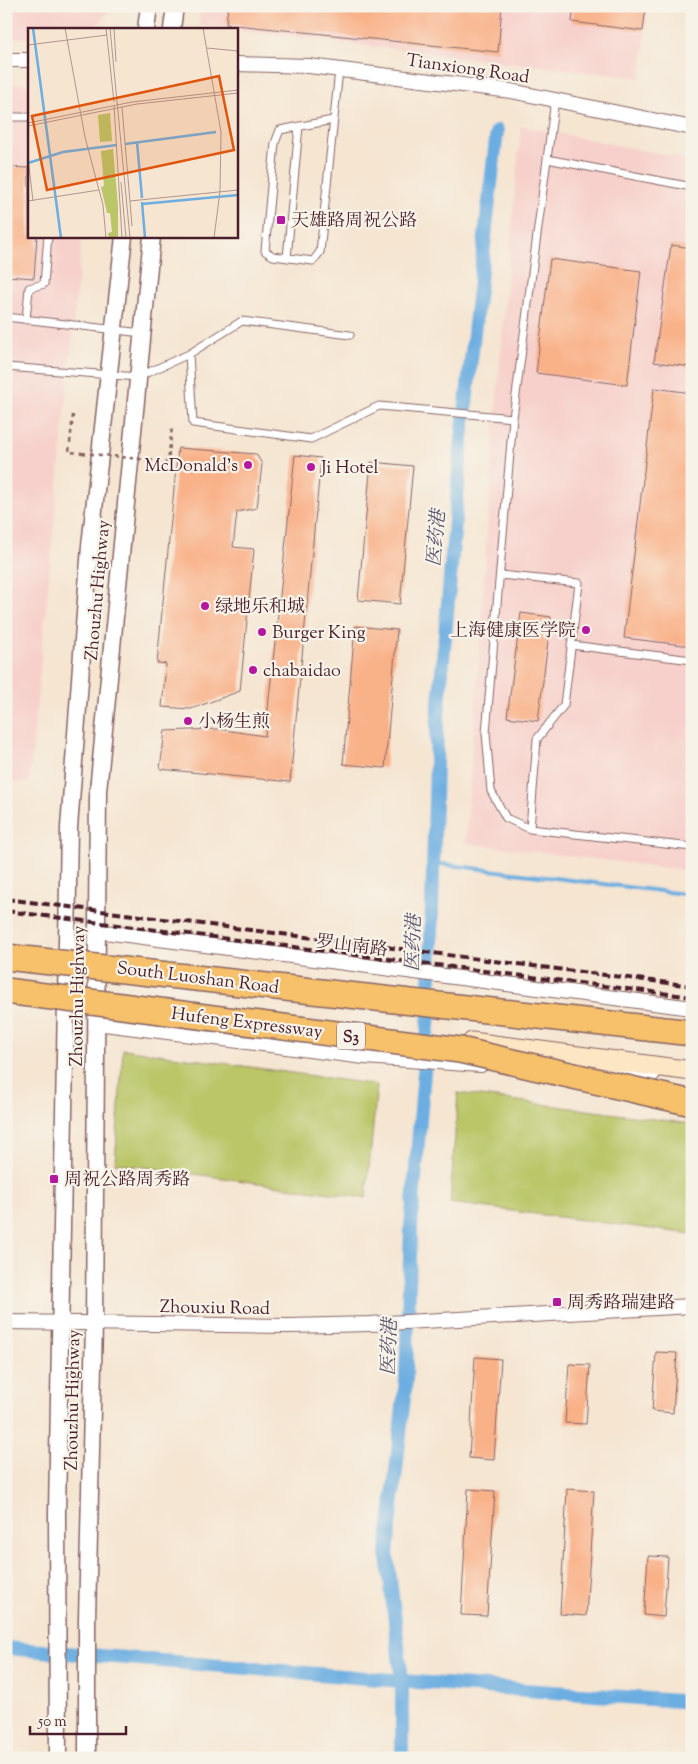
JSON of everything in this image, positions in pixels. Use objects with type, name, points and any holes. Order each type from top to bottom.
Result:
[{"type":"highway","name":"S3","points":[[6,957],[692,1032]]},
{"type":"highway","name":"Hufeng Expressway","points":[[6,990],[460,1050],[692,1103]]},
{"type":"main road","name":"South Luoshan Road","points":[[6,952],[97,965],[461,1008],[692,1039]]},
{"type":"main road","name":"South Luoshan Road","points":[[6,990],[96,996],[692,1071]]},
{"type":"street","points":[[146,28],[148,6]]},
{"type":"street","points":[[172,28],[175,6]]},
{"type":"street","points":[[6,60],[28,60]]},
{"type":"street","name":"Tianxiong Road","points":[[238,64],[309,66],[511,91],[692,128]]},
{"type":"street","name":"Zhouzhu Highway","points":[[58,1758],[60,1323],[69,828],[90,546],[124,238]]},
{"type":"street","name":"Zhouzhu Highway","points":[[87,1758],[87,1619],[94,1324],[98,792],[152,238]]},
{"type":"street","name":"罗山南路","points":[[97,931],[692,1008]]},
{"type":"street","points":[[96,1023],[383,1058],[590,1069],[673,1076],[692,1080]]},
{"type":"street","name":"Zhouxiu Road","points":[[6,1322],[289,1326],[370,1324],[692,1306]]},
{"type":"lane","points":[[333,120],[280,130],[275,143],[265,251],[273,256],[313,260],[320,252],[339,70]]},
{"type":"lane","points":[[555,100],[513,418],[486,733],[491,791],[506,818],[530,829],[692,846]]},
{"type":"lane","points":[[6,117],[28,118]]},
{"type":"lane","points":[[287,258],[299,126]]},
{"type":"lane","points":[[547,159],[692,187]]},
{"type":"lane","points":[[26,320],[29,288],[44,284],[48,238]]},
{"type":"lane","points":[[6,317],[142,333]]},
{"type":"lane","points":[[6,367],[138,377],[189,354],[242,321],[350,335]]},
{"type":"lane","points":[[189,354],[194,423],[311,439],[379,406],[513,418]]},
{"type":"lane","points":[[500,575],[579,583],[564,705],[537,739],[530,829]]},
{"type":"lane","points":[[571,645],[692,660]]},
{"type":"path","points":[[73,415],[69,452],[168,462],[172,427]]},
{"type":"shaded area","points":[[6,6],[113,6],[95,28],[28,28],[28,38],[6,38]]},
{"type":"shaded area","points":[[201,6],[648,6],[641,78],[238,31],[238,28],[199,26]]},
{"type":"shaded area","points":[[6,84],[28,84],[28,238],[82,238],[29,783],[6,781]]},
{"type":"shaded area","name":"上海健康医学院","points":[[521,126],[692,160],[692,871],[466,843],[495,418]]},
{"type":"green space","points":[[123,1049],[377,1085],[366,1198],[115,1163]]},
{"type":"green space","points":[[458,1093],[692,1124],[692,1234],[450,1203]]},
{"type":"building","points":[[228,6],[502,6],[498,52],[226,24]]},
{"type":"building","points":[[574,6],[646,6],[643,31],[572,22]]},
{"type":"building","points":[[6,167],[28,168],[28,238],[37,238],[34,278],[6,276]]},
{"type":"building","points":[[671,245],[692,248],[692,367],[654,362]]},
{"type":"building","points":[[550,259],[641,271],[627,385],[536,373]]},
{"type":"building","points":[[654,388],[692,393],[692,646],[624,638]]},
{"type":"building","name":"绿地乐和城","points":[[178,448],[256,454],[262,464],[257,508],[237,512],[233,547],[254,549],[240,691],[191,709],[162,707],[166,664],[157,663]]},
{"type":"building","name":"绿地乐和城","points":[[295,455],[321,458],[290,782],[160,769],[165,731],[217,729],[265,736]]},
{"type":"building","points":[[371,462],[413,466],[400,604],[358,600]]},
{"type":"building","points":[[521,613],[551,617],[538,721],[507,717]]},
{"type":"building","points":[[355,626],[397,630],[385,768],[343,764]]},
{"type":"building","points":[[656,1352],[677,1353],[673,1413],[652,1411]]},
{"type":"building","points":[[475,1357],[501,1359],[494,1460],[469,1458]]},
{"type":"building","points":[[569,1364],[590,1365],[586,1424],[565,1423]]},
{"type":"building","points":[[468,1489],[495,1491],[487,1616],[461,1615]]},
{"type":"building","points":[[567,1489],[594,1491],[586,1616],[560,1614]]},
{"type":"building","points":[[648,1556],[668,1557],[664,1617],[644,1615]]},
{"type":"waterway","name":"医药港","points":[[402,1758],[402,1681],[387,1553],[406,1379],[411,1227],[429,1013],[437,729],[462,439],[497,131]]},
{"type":"waterway","points":[[433,863],[692,895]]},
{"type":"waterway","points":[[6,1648],[402,1681],[692,1702]]},
{"type":"railway","points":[[6,899],[692,986]]},
{"type":"railway","points":[[6,911],[692,997]]},
{"type":"place","name":"天雄路周祝公路","points":[[281,220]]},
{"type":"place","name":"McDonald's","points":[[248,465]]},
{"type":"place","name":"Ji Hotel","points":[[311,467]]},
{"type":"place","name":"绿地乐和城","points":[[205,606]]},
{"type":"place","name":"上海健康医学院","points":[[586,630]]},
{"type":"place","name":"Burger King","points":[[262,632]]},
{"type":"place","name":"chabaidao","points":[[253,670]]},
{"type":"place","name":"小杨生煎","points":[[188,721]]},
{"type":"place","name":"周祝公路周秀路","points":[[54,1179]]},
{"type":"place","name":"周秀路瑞建路","points":[[557,1302]]}]
